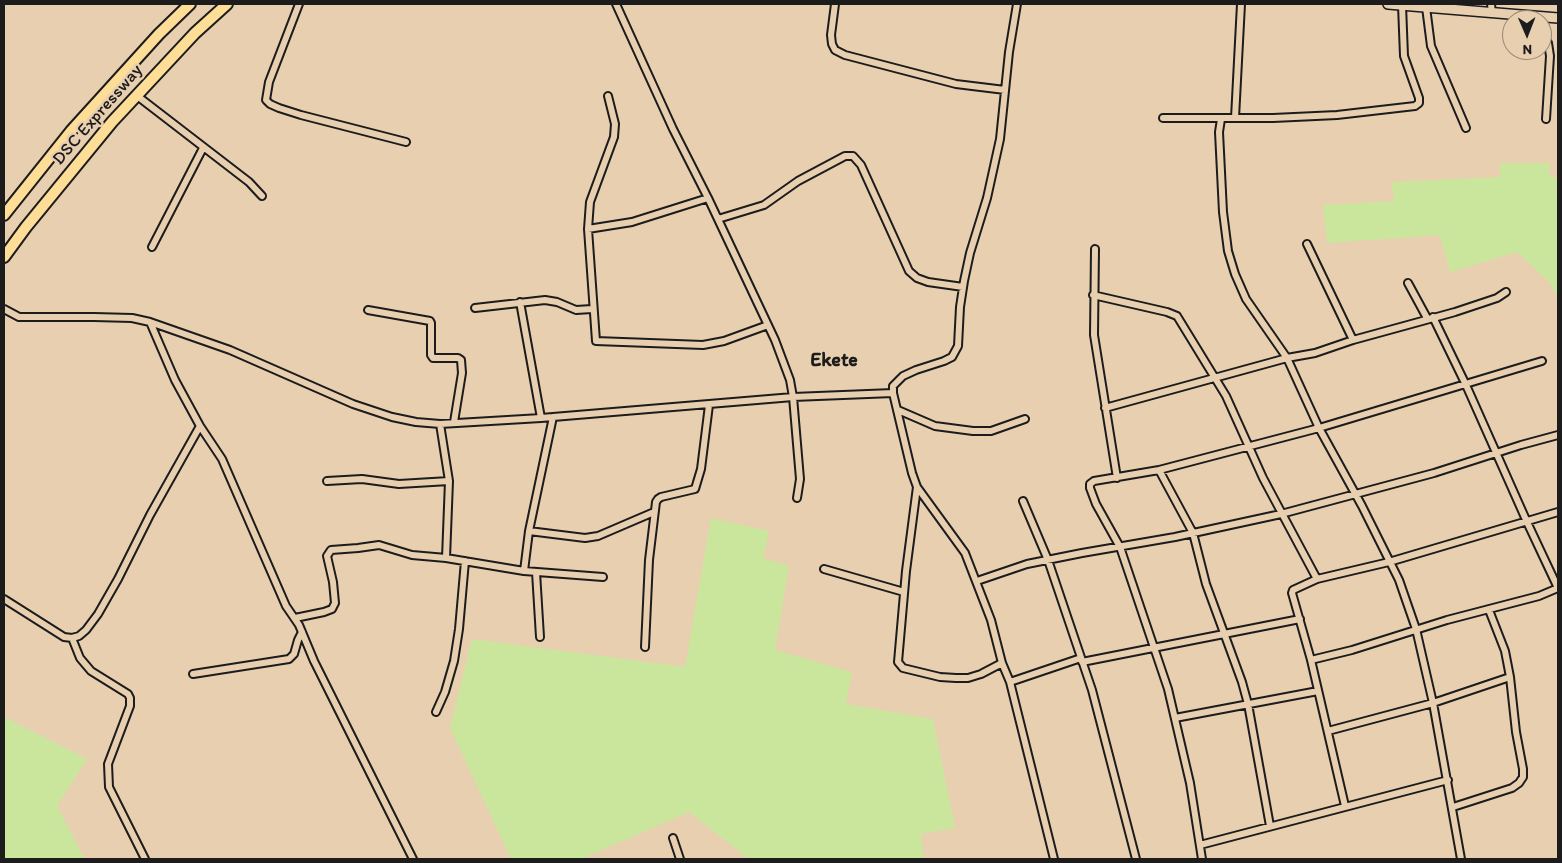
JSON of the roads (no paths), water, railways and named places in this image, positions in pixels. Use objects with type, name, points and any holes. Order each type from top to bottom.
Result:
[{"type":"main road","name":"DSC Expressway","points":[[4,215],[77,124],[190,4]]},
{"type":"main road","name":"DSC Expressway","points":[[4,257],[82,157],[136,94],[195,32],[227,4]]},
{"type":"street","points":[[299,4],[269,82],[266,100],[279,108],[301,115],[406,142]]},
{"type":"street","points":[[616,4],[673,129],[776,340],[790,380],[793,397],[800,479],[798,498]]},
{"type":"street","points":[[835,4],[831,35],[835,50],[845,55],[956,84],[1005,90]]},
{"type":"street","points":[[1017,4],[1000,139],[987,198],[970,253],[963,287],[958,346],[952,357],[902,376],[893,386],[893,392],[917,487],[966,553],[991,620],[1002,663],[1010,682],[1054,859]]},
{"type":"street","points":[[1235,118],[1241,4]]},
{"type":"street","points":[[1388,4],[1426,7],[1492,8]]},
{"type":"street","points":[[1164,118],[1337,115],[1415,106],[1419,102],[1419,98],[1404,56],[1402,5]]},
{"type":"street","points":[[1426,7],[1431,46],[1466,128]]},
{"type":"street","points":[[1546,119],[1550,60]]},
{"type":"street","points":[[136,94],[249,182],[262,196]]},
{"type":"street","points":[[608,96],[615,124],[614,137],[590,202],[588,230],[594,337],[596,341],[702,345],[724,341],[768,325]]},
{"type":"street","points":[[1222,118],[1219,132],[1223,212],[1230,259],[1246,299],[1287,358],[1320,428],[1399,580],[1416,629],[1433,703],[1461,859]]},
{"type":"street","points":[[152,247],[204,148]]},
{"type":"street","points":[[718,219],[764,205],[798,181],[845,156],[853,156],[861,165],[909,271],[917,278],[928,282],[963,287]]},
{"type":"street","points":[[588,230],[632,222],[708,198]]},
{"type":"street","points":[[1307,244],[1353,340]]},
{"type":"street","points":[[1095,249],[1094,335],[1117,478]]},
{"type":"street","points":[[1311,660],[1539,596],[1558,588],[1466,385],[1430,318],[1408,283]]},
{"type":"street","points":[[1105,408],[1287,358],[1315,353],[1353,340],[1455,312],[1497,298],[1506,292]]},
{"type":"street","points":[[1093,296],[1176,316],[1226,396],[1263,478],[1317,579]]},
{"type":"street","points":[[475,308],[545,300],[576,310],[592,309]]},
{"type":"street","points":[[520,302],[541,418]]},
{"type":"street","points":[[4,309],[19,317],[132,318],[150,322],[230,350],[353,404],[392,418],[440,424],[541,418],[793,397],[893,392]]},
{"type":"street","points":[[368,310],[430,321],[432,323],[431,355],[433,358],[458,358],[461,360],[462,373],[454,422]]},
{"type":"street","points":[[150,322],[175,380],[200,426],[222,459],[286,606],[295,618],[314,661],[413,859]]},
{"type":"street","points":[[1202,859],[1192,793],[1168,688],[1120,547],[1096,504],[1090,484],[1094,481],[1159,470],[1320,428],[1542,361]]},
{"type":"street","points":[[645,647],[649,560],[654,512],[658,499],[695,489],[701,469],[709,405]]},
{"type":"street","points":[[898,410],[935,426],[973,431],[991,431],[1025,419]]},
{"type":"street","points":[[524,571],[529,531],[553,417]]},
{"type":"street","points":[[440,424],[449,481],[446,558]]},
{"type":"street","points":[[4,599],[64,637],[72,638],[79,636],[86,630],[98,614],[170,477],[200,426]]},
{"type":"street","points":[[977,581],[1027,564],[1282,514],[1558,435]]},
{"type":"street","points":[[1159,470],[1192,533],[1206,584],[1233,655],[1248,704],[1270,826]]},
{"type":"street","points":[[327,481],[362,479],[399,484],[449,481]]},
{"type":"street","points":[[917,487],[904,592],[898,662],[903,668],[940,677],[968,678],[982,674],[1002,663]]},
{"type":"street","points":[[1023,502],[1048,560],[1082,660],[1136,859]]},
{"type":"street","points":[[529,531],[585,538],[598,536],[654,512]]},
{"type":"street","points":[[1345,806],[1311,660],[1292,594],[1293,590],[1317,579],[1389,562],[1558,512]]},
{"type":"street","points":[[295,618],[332,609],[335,603],[333,582],[327,556],[331,550],[378,545],[412,555],[446,558],[524,571],[603,577]]},
{"type":"street","points":[[436,712],[445,692],[454,660],[459,629],[465,561]]},
{"type":"street","points":[[824,569],[904,592]]},
{"type":"street","points":[[536,572],[540,637]]},
{"type":"street","points":[[1453,807],[1512,788],[1523,778],[1505,651],[1489,610]]},
{"type":"street","points":[[1010,682],[1082,660],[1300,619]]},
{"type":"street","points":[[193,674],[289,659],[294,654],[302,632]]},
{"type":"street","points":[[72,638],[80,658],[91,671],[128,694],[130,698],[130,706],[108,764],[109,787],[145,859]]},
{"type":"street","points":[[1328,731],[1433,703],[1510,677]]},
{"type":"street","points":[[1176,718],[1318,691]]},
{"type":"street","points":[[1200,845],[1448,780]]},
{"type":"street","points":[[673,838],[680,859]]},
{"type":"district","name":"Ekete","points":[[834,361]]}]
